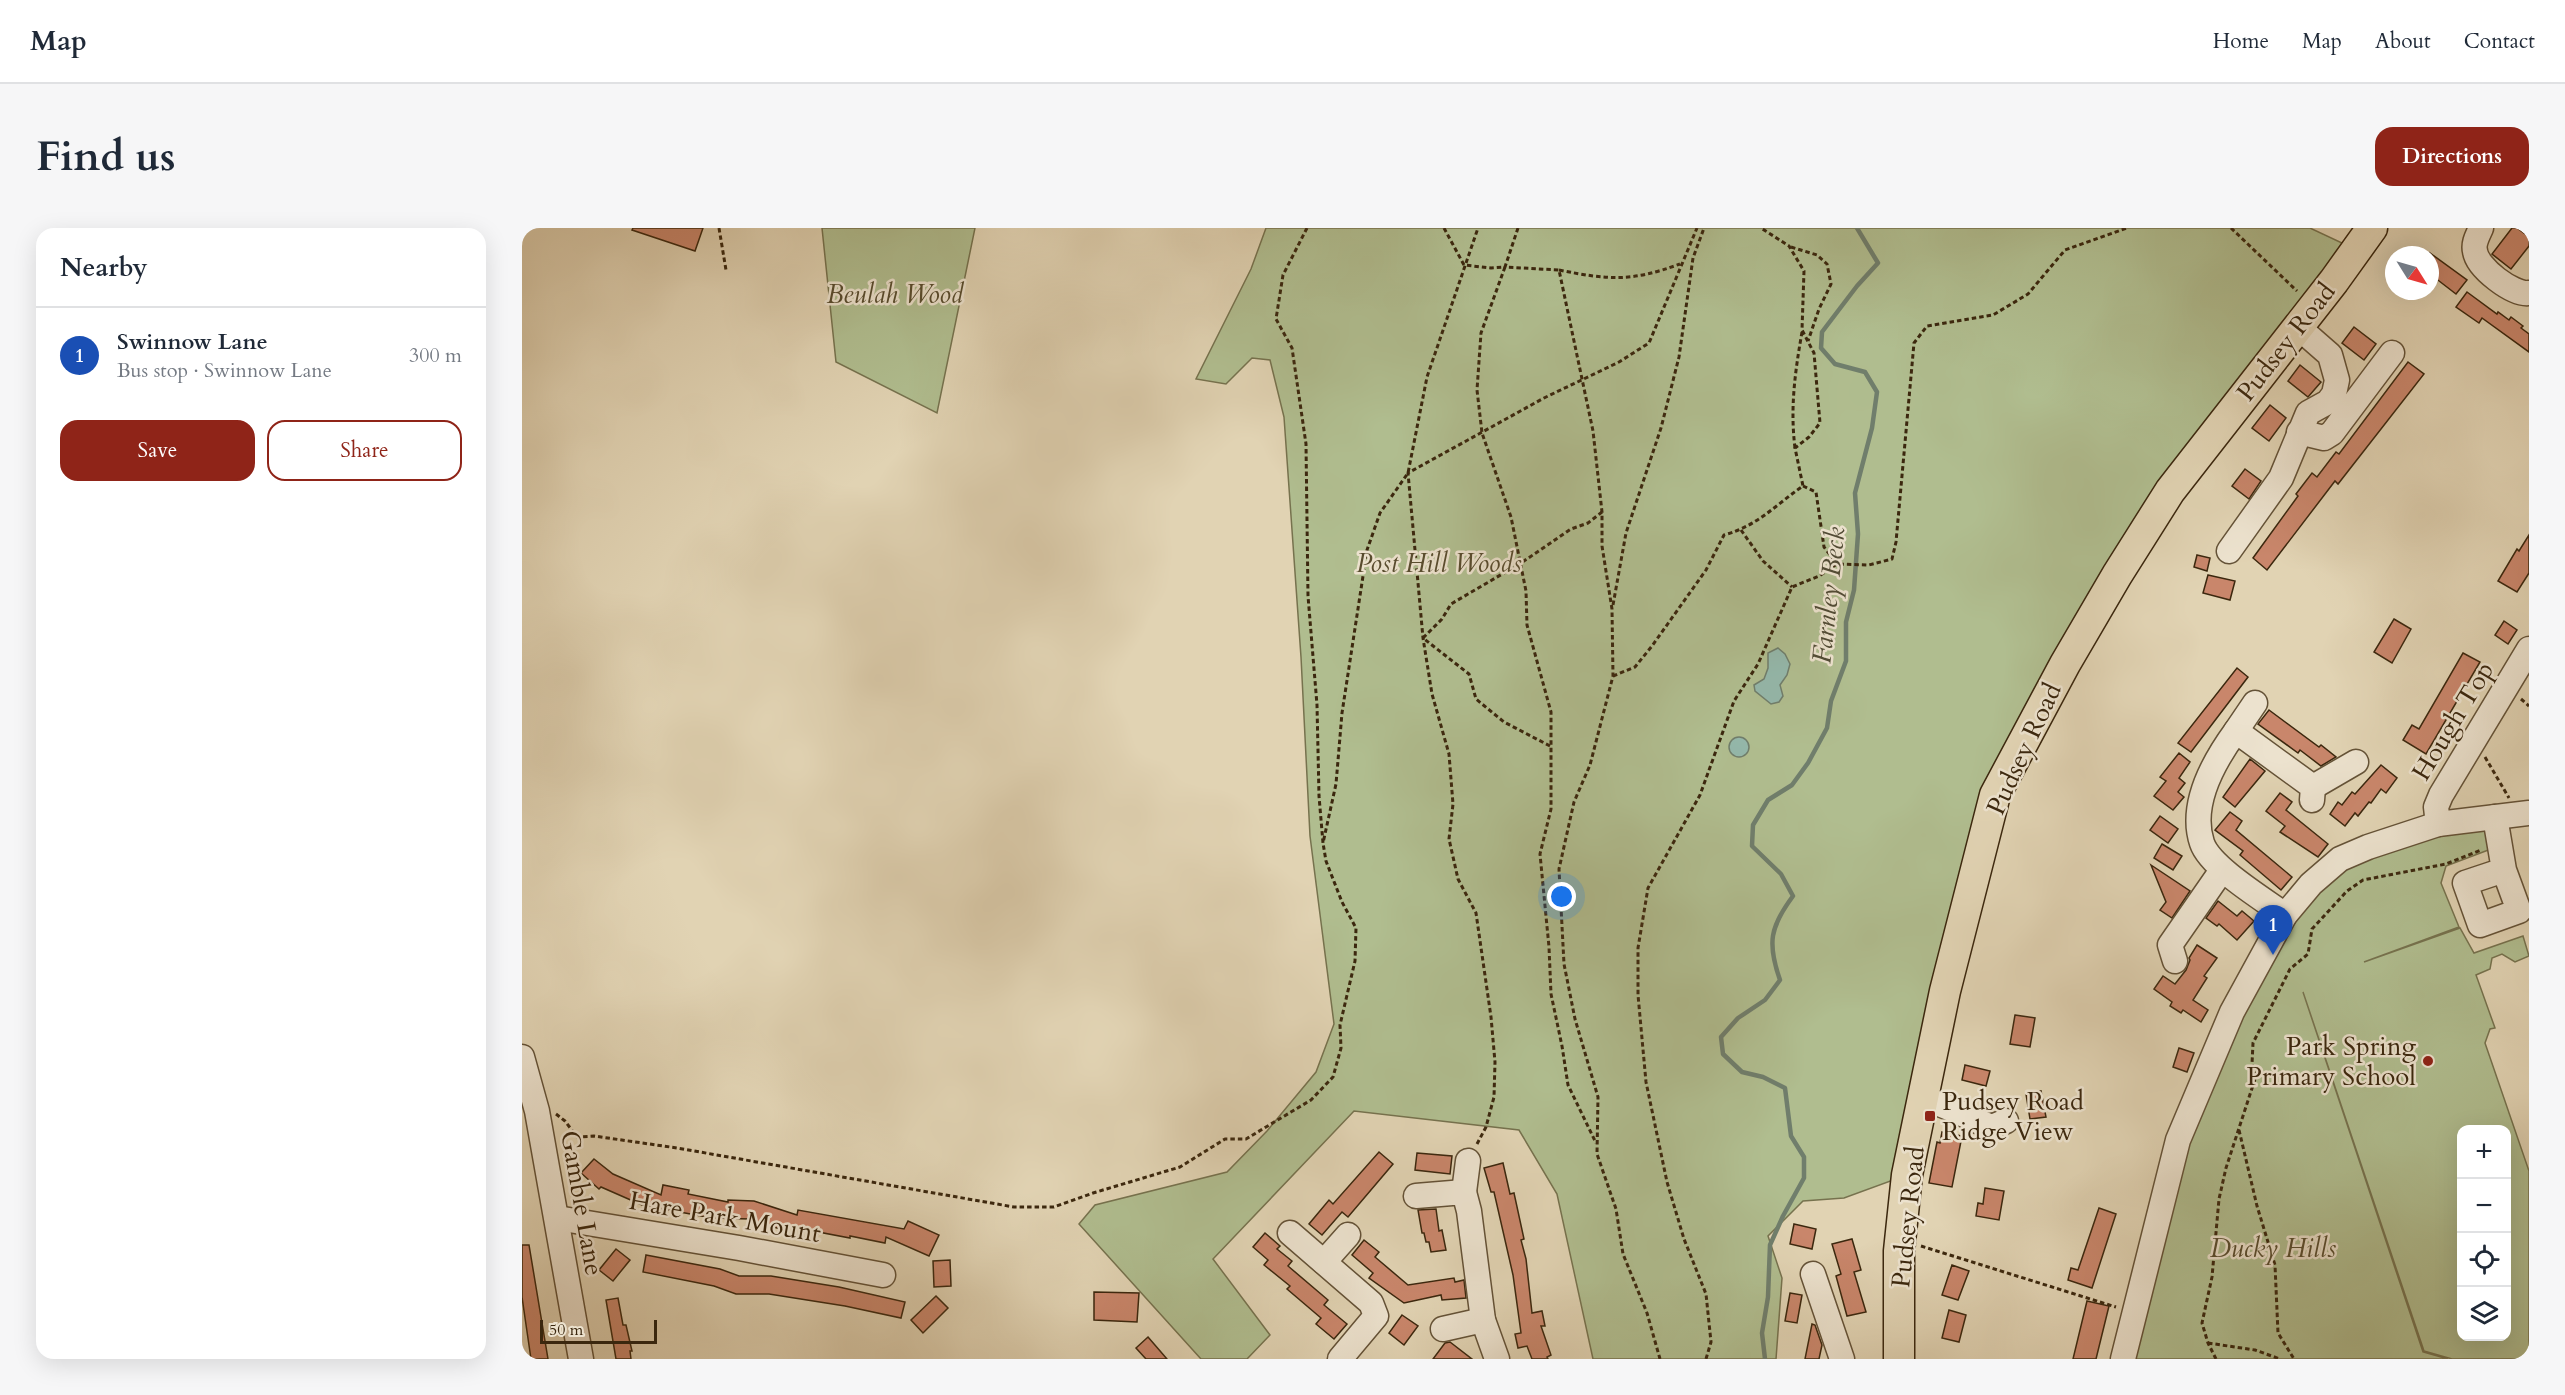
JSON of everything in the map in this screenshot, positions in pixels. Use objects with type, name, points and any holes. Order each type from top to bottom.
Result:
[{"type":"main road","name":"Pudsey Road","points":[[1899,1359],[1900,1240],[1907,1175],[1945,991],[1995,795],[2065,664],[2164,500],[2372,228]]},
{"type":"street","points":[[2481,228],[2475,242],[2478,260],[2507,286],[2517,292],[2528,294]]},
{"type":"street","points":[[2229,551],[2281,478],[2308,413],[2328,402],[2334,394],[2337,380],[2330,355],[2306,316]]},
{"type":"street","points":[[2299,432],[2324,438],[2332,433],[2392,353]]},
{"type":"street","name":"Hough Top","points":[[2438,824],[2436,807],[2441,795],[2529,649]]},
{"type":"street","points":[[2255,703],[2217,756],[2206,782],[2199,814],[2202,844],[2222,870],[2285,915]]},
{"type":"street","points":[[2235,731],[2312,794],[2356,762]]},
{"type":"street","points":[[2123,1359],[2178,1140],[2232,1012],[2285,915],[2311,884],[2340,859],[2368,847],[2438,824],[2527,814]]},
{"type":"street","points":[[2495,817],[2504,870]]},
{"type":"street","points":[[2175,961],[2170,945],[2222,870]]},
{"type":"street","name":"Gamble Lane","points":[[522,1057],[537,1111],[581,1359]]},
{"type":"street","points":[[1924,1099],[1946,1104],[1992,1127],[2006,1121]]},
{"type":"street","points":[[1468,1161],[1464,1192],[1469,1211],[1483,1320],[1497,1359]]},
{"type":"street","points":[[1416,1196],[1464,1192]]},
{"type":"street","name":"Hare Park Mount","points":[[557,1218],[728,1246],[883,1275]]},
{"type":"street","points":[[1290,1233],[1371,1303],[1376,1316],[1340,1359]]},
{"type":"street","points":[[1324,1262],[1348,1235]]},
{"type":"street","points":[[1813,1274],[1842,1359]]},
{"type":"street","points":[[1443,1329],[1483,1320]]},
{"type":"path","points":[[719,228],[726,270]]},
{"type":"path","points":[[537,1111],[550,1109],[565,1121],[577,1137],[594,1136],[677,1148],[1014,1207],[1054,1208],[1093,1193],[1180,1167],[1225,1139],[1246,1139],[1311,1100],[1333,1077],[1341,1048],[1340,1025],[1355,961],[1356,928],[1342,902],[1326,861],[1323,843],[1319,796],[1317,705],[1308,596],[1306,444],[1292,348],[1276,319],[1283,275],[1307,228]]},
{"type":"path","points":[[1444,228],[1464,265]]},
{"type":"path","points":[[1468,1161],[1485,1127],[1494,1097],[1495,1062],[1476,913],[1458,879],[1449,839],[1453,804],[1449,754],[1432,694],[1423,638],[1408,473],[1427,377],[1478,228]]},
{"type":"path","points":[[1518,228],[1481,333],[1477,390],[1482,433],[1511,517],[1521,562],[1527,624],[1551,712],[1551,809],[1540,854],[1551,994],[1568,1085],[1597,1145]]},
{"type":"path","points":[[1323,843],[1336,784],[1342,713],[1367,550],[1380,513],[1408,473],[1619,362],[1649,343],[1697,228]]},
{"type":"path","points":[[1612,609],[1626,533],[1661,428],[1674,377],[1693,258],[1704,228]]},
{"type":"path","points":[[1761,228],[1790,246],[1816,255],[1827,264],[1831,284],[1808,341]]},
{"type":"path","points":[[1706,1359],[1711,1342],[1706,1294],[1684,1239],[1667,1182],[1646,1082],[1638,995],[1638,948],[1648,888],[1700,795],[1734,701],[1758,664],[1792,587],[1819,576],[1837,564],[1869,565],[1892,560],[1896,542],[1914,343],[1927,326],[1993,315],[2028,294],[2065,249],[2127,228]]},
{"type":"path","points":[[2231,228],[2306,316]]},
{"type":"path","points":[[1790,246],[1804,271],[1802,330],[1794,374],[1792,406],[1795,448],[1803,486]]},
{"type":"path","points":[[1464,265],[1559,270],[1595,277],[1629,279],[1681,264]]},
{"type":"path","points":[[1559,270],[1593,431],[1602,512],[1602,546],[1612,609],[1613,676],[1590,765],[1574,802],[1559,869],[1564,964],[1575,1019],[1598,1097],[1597,1154],[1616,1209],[1623,1254],[1647,1313],[1660,1359]]},
{"type":"path","points":[[1795,448],[1809,437],[1820,423],[1814,353],[1802,330]]},
{"type":"path","points":[[1613,676],[1635,668],[1706,570],[1724,535],[1741,531],[1760,520],[1803,486]]},
{"type":"path","points":[[1803,486],[1816,492],[1824,547],[1837,564]]},
{"type":"path","points":[[1423,638],[1442,619],[1451,604],[1571,529],[1588,523],[1602,512]]},
{"type":"path","points":[[1741,531],[1763,561],[1792,587]]},
{"type":"path","points":[[1423,638],[1469,674],[1476,699],[1490,711],[1504,722],[1551,746]]},
{"type":"path","points":[[2474,740],[2512,803],[2522,802],[2527,814]]},
{"type":"path","points":[[2216,1359],[2202,1323],[2212,1277],[2219,1200],[2226,1168],[2256,1076],[2252,1064],[2253,1043],[2290,969],[2308,954],[2312,929],[2348,891],[2363,880],[2446,864],[2498,844]]},
{"type":"path","points":[[2239,1128],[2257,1206],[2275,1265],[2278,1333],[2294,1359]]},
{"type":"path","points":[[1900,1240],[2134,1312]]},
{"type":"path","points":[[2208,1343],[2255,1350],[2280,1359]]},
{"type":"green space","name":"Beulah Wood","points":[[822,228],[975,228],[937,413],[836,362]]},
{"type":"green space","name":"Post Hill Woods","points":[[1266,228],[2310,228],[2357,250],[2234,408],[1995,795],[1907,1175],[1844,1198],[1803,1201],[1768,1236],[1782,1278],[1776,1359],[1593,1359],[1557,1194],[1519,1130],[1354,1111],[1213,1259],[1270,1335],[1247,1359],[1201,1359],[1079,1224],[1095,1205],[1227,1172],[1267,1131],[1316,1072],[1334,1024],[1310,836],[1301,657],[1284,417],[1270,360],[1252,358],[1226,384],[1196,379],[1251,269]]},
{"type":"green space","name":"Ducky Hills","points":[[2486,829],[2491,849],[2446,866],[2441,883],[2459,927],[2364,962],[2460,928],[2474,953],[2523,936],[2529,956],[2515,962],[2502,954],[2492,958],[2490,969],[2476,975],[2495,1028],[2490,1029],[2485,1043],[2529,1171],[2529,1359],[2452,1359],[2424,1351],[2303,992],[2423,1352],[2448,1359],[2132,1359],[2189,1136],[2271,950],[2339,869],[2410,837]]},
{"type":"water","points":[[1778,648],[1785,654],[1790,664],[1787,675],[1780,685],[1783,696],[1779,702],[1771,704],[1755,691],[1754,685],[1764,679],[1768,668],[1768,653]]},
{"type":"water","points":[[1735,737],[1743,737],[1749,743],[1749,751],[1743,757],[1735,757],[1729,751],[1729,743]]},
{"type":"building","points":[[633,228],[703,228],[695,251],[632,230]]},
{"type":"building","points":[[2512,228],[2517,228],[2529,237],[2529,246],[2511,269],[2492,254]]},
{"type":"building","points":[[2439,260],[2467,280],[2456,294],[2439,281]]},
{"type":"building","points":[[2467,292],[2497,314],[2498,312],[2509,320],[2511,317],[2523,326],[2521,328],[2529,334],[2529,352],[2482,318],[2479,323],[2456,307]]},
{"type":"building","points":[[2354,327],[2376,344],[2364,360],[2342,343]]},
{"type":"building","points":[[2408,362],[2424,374],[2338,484],[2335,481],[2267,570],[2253,558],[2298,496],[2296,494],[2312,473],[2317,477],[2336,452],[2339,454]]},
{"type":"building","points":[[2300,365],[2321,382],[2308,397],[2288,381]]},
{"type":"building","points":[[2270,405],[2286,418],[2269,441],[2252,428]]},
{"type":"building","points":[[2245,469],[2261,481],[2249,499],[2232,486]]},
{"type":"building","points":[[2529,535],[2529,573],[2517,592],[2498,581],[2517,549],[2519,551]]},
{"type":"building","points":[[2197,555],[2210,558],[2207,571],[2194,567]]},
{"type":"building","points":[[2208,575],[2235,581],[2230,600],[2203,593]]},
{"type":"building","points":[[2394,619],[2411,629],[2392,663],[2374,652]]},
{"type":"building","points":[[2504,621],[2517,630],[2508,644],[2495,635]]},
{"type":"building","points":[[2463,653],[2480,662],[2426,754],[2403,740],[2412,725],[2419,729]]},
{"type":"building","points":[[2237,668],[2248,677],[2191,752],[2178,743]]},
{"type":"building","points":[[2269,710],[2336,757],[2321,766],[2300,750],[2298,753],[2258,724]]},
{"type":"building","points":[[2179,753],[2190,762],[2179,778],[2185,783],[2178,792],[2184,797],[2173,810],[2154,796],[2166,781],[2160,777]]},
{"type":"building","points":[[2250,759],[2265,771],[2235,807],[2223,797]]},
{"type":"building","points":[[2381,765],[2397,778],[2386,793],[2381,789],[2371,803],[2369,802],[2358,816],[2355,813],[2345,826],[2330,814],[2338,802],[2342,805],[2352,792],[2355,794]]},
{"type":"building","points":[[2280,793],[2292,802],[2286,810],[2328,844],[2318,857],[2280,832],[2285,826],[2266,811]]},
{"type":"building","points":[[2230,812],[2242,821],[2236,830],[2292,877],[2281,890],[2240,855],[2243,851],[2215,830]]},
{"type":"building","points":[[2160,816],[2178,829],[2168,843],[2150,830]]},
{"type":"building","points":[[2162,844],[2182,856],[2173,870],[2154,858]]},
{"type":"building","points":[[2151,865],[2190,891],[2172,918],[2160,910],[2166,902]]},
{"type":"building","points":[[2218,901],[2237,916],[2242,911],[2254,921],[2237,940],[2219,924],[2217,926],[2206,918]]},
{"type":"building","points":[[2197,945],[2217,958],[2204,976],[2207,978],[2193,1000],[2208,1010],[2201,1022],[2183,1010],[2181,1013],[2170,1006],[2172,1002],[2154,989],[2163,976],[2175,984],[2186,970],[2189,958]]},
{"type":"building","points":[[2015,1015],[2035,1018],[2030,1047],[2010,1044]]},
{"type":"building","points":[[2179,1048],[2194,1053],[2187,1072],[2173,1067]]},
{"type":"building","points":[[1965,1065],[1990,1071],[1986,1086],[1962,1080]]},
{"type":"building","points":[[2041,1091],[2046,1117],[2030,1119],[2026,1094]]},
{"type":"building","points":[[1942,1132],[1962,1136],[1952,1187],[1929,1183],[1937,1142],[1940,1143]]},
{"type":"building","points":[[1379,1152],[1393,1164],[1348,1217],[1342,1212],[1322,1235],[1309,1224],[1329,1200],[1333,1204]]},
{"type":"building","points":[[1417,1153],[1452,1156],[1450,1174],[1415,1170]]},
{"type":"building","points":[[594,1159],[613,1174],[661,1195],[663,1185],[689,1190],[688,1194],[728,1202],[728,1200],[754,1201],[797,1215],[798,1210],[904,1229],[908,1221],[939,1235],[929,1256],[886,1237],[885,1243],[850,1236],[850,1238],[818,1232],[818,1234],[784,1226],[783,1230],[750,1219],[712,1218],[642,1205],[601,1187],[599,1189],[581,1173]]},
{"type":"building","points":[[1503,1163],[1510,1194],[1514,1193],[1524,1239],[1521,1240],[1526,1259],[1532,1313],[1542,1311],[1545,1326],[1541,1326],[1551,1355],[1547,1357],[1548,1359],[1532,1359],[1527,1346],[1518,1348],[1515,1334],[1521,1333],[1513,1275],[1494,1192],[1491,1192],[1484,1168]]},
{"type":"building","points":[[1985,1188],[2004,1191],[1999,1220],[1976,1216],[1978,1203],[1983,1204]]},
{"type":"building","points":[[2099,1208],[2116,1214],[2092,1288],[2068,1280],[2071,1268],[2078,1270]]},
{"type":"building","points":[[1436,1209],[1439,1231],[1442,1230],[1446,1250],[1431,1252],[1429,1242],[1426,1242],[1424,1233],[1422,1233],[1418,1210]]},
{"type":"building","points":[[1794,1224],[1816,1229],[1812,1249],[1790,1244]]},
{"type":"building","points":[[1265,1233],[1280,1246],[1277,1249],[1292,1261],[1288,1266],[1328,1300],[1324,1305],[1347,1324],[1334,1339],[1316,1324],[1321,1318],[1287,1289],[1290,1286],[1264,1265],[1268,1260],[1253,1247]]},
{"type":"building","points":[[1852,1239],[1861,1270],[1854,1272],[1866,1312],[1847,1316],[1836,1276],[1841,1274],[1832,1244]]},
{"type":"building","points":[[1364,1240],[1379,1252],[1375,1257],[1408,1285],[1454,1278],[1455,1282],[1464,1280],[1466,1298],[1442,1300],[1441,1295],[1404,1303],[1369,1278],[1373,1273],[1352,1255]]},
{"type":"building","points":[[522,1245],[529,1245],[548,1359],[531,1359],[522,1297]]},
{"type":"building","points":[[616,1249],[630,1260],[613,1281],[599,1270]]},
{"type":"building","points":[[646,1255],[720,1269],[739,1276],[771,1276],[839,1287],[905,1302],[901,1318],[769,1294],[736,1294],[714,1286],[643,1272]]},
{"type":"building","points":[[950,1260],[951,1286],[934,1287],[933,1261]]},
{"type":"building","points":[[1952,1265],[1969,1271],[1958,1300],[1942,1295]]},
{"type":"building","points":[[1094,1292],[1139,1293],[1137,1322],[1094,1320]]},
{"type":"building","points":[[1790,1293],[1802,1295],[1797,1323],[1785,1321]]},
{"type":"building","points":[[936,1296],[948,1308],[923,1333],[911,1320]]},
{"type":"building","points":[[618,1298],[623,1325],[626,1325],[632,1351],[630,1351],[631,1359],[616,1359],[606,1300]]},
{"type":"building","points":[[2087,1301],[2109,1306],[2096,1359],[2073,1359]]},
{"type":"building","points":[[1949,1310],[1966,1315],[1959,1342],[1942,1338]]},
{"type":"building","points":[[1402,1315],[1418,1326],[1404,1345],[1389,1333]]},
{"type":"building","points":[[1812,1324],[1815,1325],[1822,1345],[1819,1359],[1805,1359]]},
{"type":"building","points":[[1148,1337],[1167,1359],[1146,1359],[1136,1348]]},
{"type":"building","points":[[1450,1342],[1472,1359],[1433,1359],[1445,1343]]},
{"type":"waterway","name":"Farnley Beck","points":[[1765,1359],[1762,1333],[1768,1297],[1770,1245],[1804,1178],[1804,1157],[1791,1136],[1785,1088],[1763,1077],[1742,1072],[1723,1054],[1721,1037],[1738,1018],[1765,1000],[1780,980],[1773,956],[1773,936],[1779,917],[1793,896],[1781,874],[1752,846],[1753,825],[1768,800],[1792,785],[1808,763],[1827,728],[1831,701],[1846,661],[1846,622],[1854,590],[1858,534],[1855,493],[1872,428],[1877,392],[1865,372],[1835,364],[1821,348],[1822,332],[1857,286],[1878,263],[1857,228]]},
{"type":"place","name":"Swinnow Lane","points":[[2273,955]]},
{"type":"place","name":"Park Spring Primary School","points":[[2428,1061]]},
{"type":"place","name":"Pudsey Road Ridge View","points":[[1930,1116]]}]
